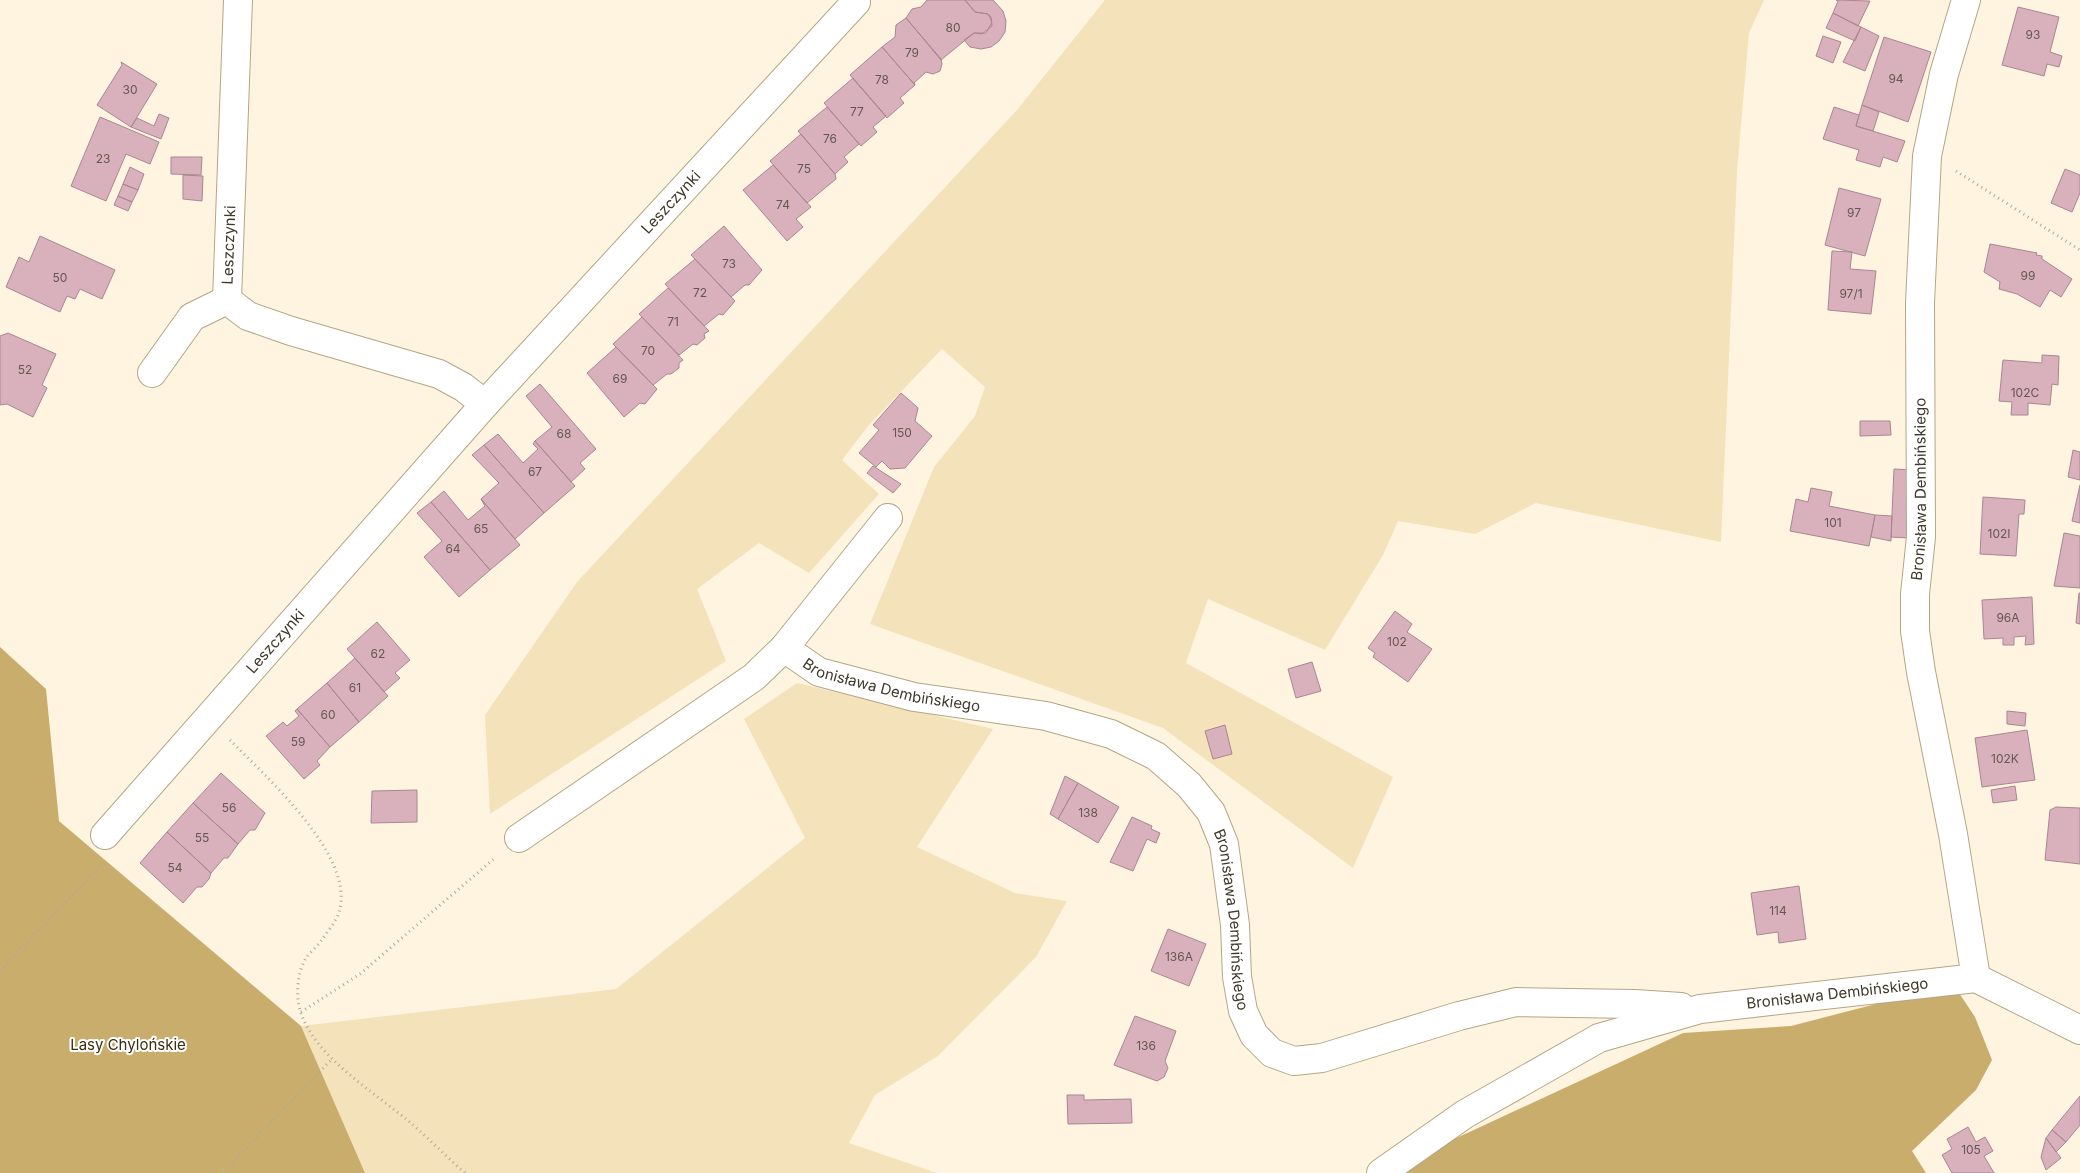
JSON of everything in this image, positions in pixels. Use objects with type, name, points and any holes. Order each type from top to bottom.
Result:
[{"type":"street","name":"Leszczynki","points":[[238,0],[227,300],[248,316],[291,331],[439,374],[463,387],[485,404]]},
{"type":"street","name":"Bronisława Dembińskiego","points":[[1381,1173],[1465,1114],[1599,1038],[1700,1009],[1976,978],[1953,834],[1915,631],[1915,594],[1921,537],[1920,303],[1927,156],[1944,74],[1966,0]]},
{"type":"street","name":"Leszczynki","points":[[105,835],[485,404],[856,2]]},
{"type":"street","points":[[152,373],[192,317],[227,300]]},
{"type":"street","name":"Bronisława Dembińskiego","points":[[519,838],[754,677],[784,648],[888,518]]},
{"type":"street","name":"Bronisława Dembińskiego","points":[[784,648],[819,672],[914,697],[1046,716],[1111,734],[1156,756],[1188,785],[1211,812],[1224,844],[1235,925],[1237,977],[1243,1011],[1254,1035],[1272,1053],[1294,1061],[1322,1058],[1459,1016],[1516,1002],[1635,1004],[1700,1009]]},
{"type":"street","points":[[1976,978],[2080,1030]]},
{"type":"path","points":[[1927,156],[1939,160],[2080,250]]},
{"type":"path","points":[[209,717],[301,814],[328,850],[341,890],[339,912],[320,943],[307,958],[298,977],[299,1005],[308,1029],[332,1059],[413,1125],[465,1173]]},
{"type":"path","points":[[0,971],[104,862],[95,848],[105,835]]},
{"type":"path","points":[[301,1012],[360,974],[519,838]]},
{"type":"path","points":[[222,1173],[332,1059]]},
{"type":"shaded area","points":[[1105,0],[1764,0],[1749,33],[1737,171],[1721,542],[1536,503],[1475,534],[1398,521],[1383,555],[1325,650],[1208,599],[1186,663],[1393,777],[1353,868],[1163,728],[870,624],[934,467],[975,416],[985,387],[942,349],[868,426],[842,460],[879,494],[809,573],[759,543],[697,589],[726,661],[490,814],[485,715],[577,582],[1017,110]]},
{"type":"shaded area","points":[[797,683],[993,729],[917,847],[1015,893],[1067,901],[1036,957],[938,1056],[875,1095],[849,1143],[937,1173],[365,1173],[301,1026],[616,989],[805,838],[744,719]]},
{"type":"green space","name":"Lasy Chylońskie","points":[[0,647],[46,689],[59,821],[301,1026],[365,1173],[0,1173]]},
{"type":"green space","points":[[1953,984],[1975,1017],[1992,1060],[1976,1090],[1912,1151],[1926,1173],[1395,1173],[1422,1154],[1683,1033],[1791,1026]]},
{"type":"building","points":[[927,0],[965,0],[975,12],[988,14],[991,17],[992,26],[982,34],[974,33],[941,60],[906,18],[912,9],[921,7]]},
{"type":"building","points":[[965,0],[993,0],[1003,11],[1006,21],[1005,32],[999,41],[991,47],[981,49],[970,47],[964,40],[974,33],[986,33],[992,22],[988,14],[975,12]]},
{"type":"building","points":[[1836,0],[1870,1],[1858,26],[1833,13],[1838,1]]},
{"type":"building","points":[[2018,7],[2059,17],[2050,52],[2062,56],[2059,67],[2047,64],[2044,76],[2002,65]]},
{"type":"building","points":[[1833,13],[1861,27],[1855,41],[1826,28]]},
{"type":"building","points":[[906,18],[941,59],[942,64],[940,71],[933,74],[926,72],[914,83],[915,85],[882,47],[895,37],[896,25]]},
{"type":"building","points":[[1861,27],[1879,36],[1865,71],[1843,62]]},
{"type":"building","points":[[1823,36],[1841,42],[1833,63],[1816,56]]},
{"type":"building","points":[[1884,37],[1931,52],[1908,122],[1862,105]]},
{"type":"building","points":[[882,47],[915,85],[900,98],[904,103],[887,118],[850,75]]},
{"type":"building","points":[[121,62],[157,84],[131,127],[97,105],[122,65]]},
{"type":"building","points":[[853,78],[886,116],[873,127],[877,132],[861,146],[824,103]]},
{"type":"building","points":[[1862,105],[1879,112],[1873,131],[1856,126]]},
{"type":"building","points":[[827,107],[859,144],[844,157],[848,162],[835,174],[798,131]]},
{"type":"building","points":[[1834,107],[1859,115],[1856,126],[1905,141],[1897,162],[1883,157],[1880,167],[1856,160],[1859,150],[1823,139]]},
{"type":"building","points":[[159,114],[169,118],[161,139],[131,127],[137,118],[154,126]]},
{"type":"building","points":[[100,117],[159,142],[150,164],[126,154],[106,201],[71,186]]},
{"type":"building","points":[[801,134],[835,174],[836,179],[807,203],[770,161]]},
{"type":"building","points":[[171,157],[202,157],[201,175],[171,174]]},
{"type":"building","points":[[773,165],[811,207],[796,219],[803,227],[787,241],[743,190]]},
{"type":"building","points":[[130,167],[144,174],[138,190],[123,184]]},
{"type":"building","points":[[2065,169],[2080,175],[2080,193],[2072,212],[2051,203]]},
{"type":"building","points":[[183,175],[203,176],[202,201],[183,199]]},
{"type":"building","points":[[123,184],[138,190],[132,202],[118,196]]},
{"type":"building","points":[[1839,188],[1881,199],[1865,256],[1825,245]]},
{"type":"building","points":[[118,196],[132,202],[128,211],[114,205]]},
{"type":"building","points":[[724,226],[762,270],[749,285],[745,285],[731,297],[691,255]]},
{"type":"building","points":[[40,236],[115,270],[102,299],[80,289],[75,299],[67,296],[60,312],[6,287],[19,257],[29,262]]},
{"type":"building","points":[[1990,244],[2037,253],[2036,255],[2042,256],[2042,259],[2072,279],[2061,297],[2050,290],[2040,307],[2017,294],[1999,289],[2000,282],[1984,272]]},
{"type":"building","points":[[1832,251],[1852,252],[1850,269],[1876,271],[1871,314],[1828,310]]},
{"type":"building","points":[[695,259],[735,301],[723,315],[719,314],[704,326],[665,284]]},
{"type":"building","points":[[668,288],[709,331],[704,334],[705,338],[697,345],[693,344],[679,355],[639,314]]},
{"type":"building","points":[[642,317],[683,360],[679,363],[679,368],[671,374],[667,374],[653,385],[613,344]]},
{"type":"building","points":[[8,333],[56,354],[42,385],[47,388],[33,417],[7,404],[0,405],[0,336]]},
{"type":"building","points":[[616,347],[657,389],[645,404],[640,403],[624,417],[587,373]]},
{"type":"building","points":[[2042,355],[2059,356],[2058,385],[2052,384],[2050,405],[2028,403],[2028,415],[2011,415],[2012,402],[1999,401],[2003,360],[2042,363]]},
{"type":"building","points":[[540,384],[596,449],[580,463],[585,469],[571,482],[535,441],[552,427],[526,396]]},
{"type":"building","points":[[901,393],[918,408],[915,421],[932,436],[905,468],[890,469],[882,461],[876,467],[859,453],[879,430],[873,425]]},
{"type":"building","points":[[1860,421],[1890,421],[1891,435],[1860,436]]},
{"type":"building","points":[[498,434],[523,463],[538,449],[533,444],[535,441],[575,486],[544,513],[484,445]]},
{"type":"building","points":[[484,445],[544,513],[515,539],[481,499],[499,483],[472,455]]},
{"type":"building","points":[[2073,450],[2080,452],[2080,480],[2068,477]]},
{"type":"building","points":[[873,466],[901,484],[893,493],[867,473]]},
{"type":"building","points":[[1894,469],[1911,470],[1909,538],[1891,537]]},
{"type":"building","points":[[2080,485],[2080,523],[2072,521]]},
{"type":"building","points":[[1811,488],[1832,492],[1829,506],[1875,515],[1869,546],[1790,531],[1796,499],[1808,502]]},
{"type":"building","points":[[444,491],[468,520],[485,506],[481,499],[520,545],[490,570],[431,502]]},
{"type":"building","points":[[1983,497],[2025,500],[2024,514],[2019,514],[2016,556],[1980,554]]},
{"type":"building","points":[[431,502],[490,570],[459,597],[424,557],[442,541],[417,513]]},
{"type":"building","points":[[1875,515],[1892,516],[1891,541],[1871,537]]},
{"type":"building","points":[[2064,533],[2080,536],[2080,588],[2054,586]]},
{"type":"building","points":[[2080,593],[2080,624],[2076,623]]},
{"type":"building","points":[[2032,597],[2034,644],[2025,645],[2026,636],[2014,637],[2014,645],[2003,645],[2003,638],[1984,639],[1982,600]]},
{"type":"building","points":[[1395,611],[1412,624],[1407,632],[1432,649],[1408,682],[1373,657],[1375,653],[1368,648]]},
{"type":"building","points":[[377,622],[410,660],[395,673],[400,678],[384,692],[347,649]]},
{"type":"building","points":[[355,658],[388,696],[359,722],[327,683]]},
{"type":"building","points":[[1312,662],[1321,691],[1296,698],[1288,669]]},
{"type":"building","points":[[327,683],[359,722],[330,747],[297,709]]},
{"type":"building","points":[[297,709],[330,747],[317,761],[320,765],[304,779],[266,736],[283,722],[287,726],[299,716],[295,711]]},
{"type":"building","points":[[2007,711],[2026,713],[2025,726],[2007,724]]},
{"type":"building","points":[[1225,725],[1232,754],[1213,759],[1205,731]]},
{"type":"building","points":[[2027,730],[2035,780],[1982,787],[1975,738]]},
{"type":"building","points":[[221,773],[265,813],[255,830],[250,830],[238,844],[193,803]]},
{"type":"building","points":[[1065,776],[1078,783],[1058,819],[1050,814]]},
{"type":"building","points":[[1078,783],[1119,807],[1098,843],[1058,819]]},
{"type":"building","points":[[2015,786],[2017,800],[1993,803],[1991,790]]},
{"type":"building","points":[[417,790],[417,822],[371,823],[372,791]]},
{"type":"building","points":[[193,803],[238,844],[228,858],[224,858],[211,873],[167,832]]},
{"type":"building","points":[[2056,807],[2080,808],[2080,864],[2045,860],[2050,810]]},
{"type":"building","points":[[1132,817],[1152,826],[1151,829],[1160,833],[1156,843],[1147,839],[1133,871],[1110,862]]},
{"type":"building","points":[[167,832],[211,873],[209,879],[202,887],[197,887],[183,903],[140,863]]},
{"type":"building","points":[[1799,886],[1806,939],[1779,943],[1778,932],[1757,935],[1751,893]]},
{"type":"building","points":[[1168,929],[1206,944],[1189,986],[1151,971]]},
{"type":"building","points":[[1135,1016],[1176,1031],[1165,1061],[1168,1068],[1164,1077],[1157,1081],[1114,1065]]},
{"type":"building","points":[[1067,1095],[1084,1095],[1084,1100],[1131,1099],[1132,1123],[1068,1124]]},
{"type":"building","points":[[2080,1096],[2080,1125],[2066,1142],[2052,1130]]},
{"type":"building","points":[[1968,1127],[1976,1142],[1985,1137],[1993,1151],[1984,1156],[1994,1173],[1952,1173],[1942,1155],[1952,1149],[1947,1139]]},
{"type":"building","points":[[2052,1130],[2066,1142],[2056,1152],[2046,1138]]},
{"type":"building","points":[[2046,1138],[2061,1158],[2046,1170],[2041,1157]]}]
